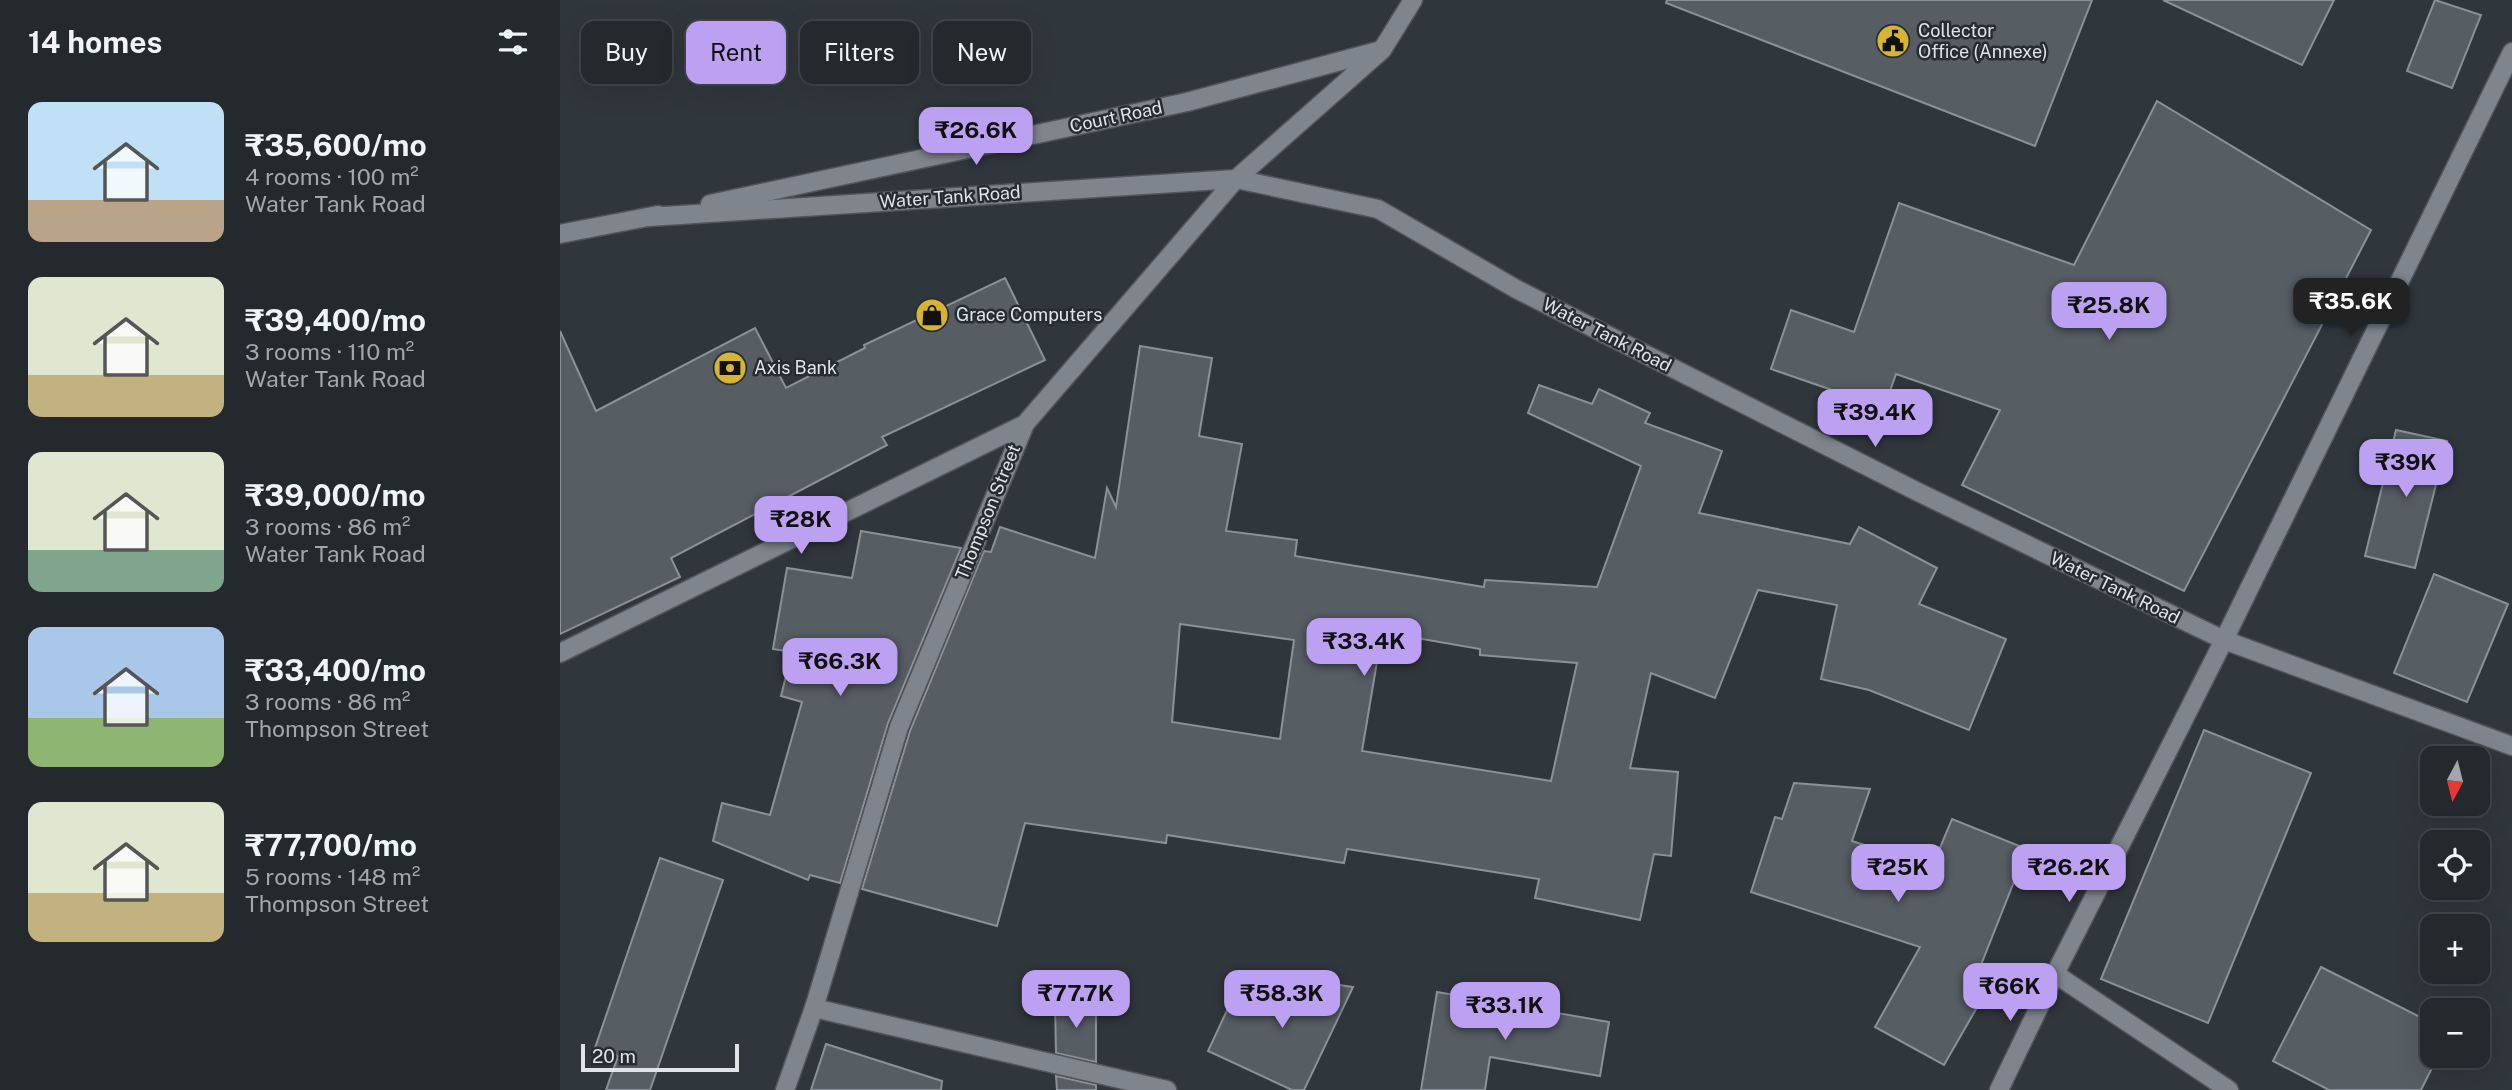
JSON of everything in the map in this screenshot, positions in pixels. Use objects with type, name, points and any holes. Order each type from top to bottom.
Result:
[{"type":"street","name":"Thompson Street","points":[[785,1090],[814,1008],[900,727],[1025,424],[1236,179],[1381,50],[1413,0]]},
{"type":"street","name":"Court Road","points":[[560,234],[1187,102],[1381,50]]},
{"type":"street","points":[[1999,1090],[2224,640],[2512,52]]},
{"type":"street","name":"Water Tank Road","points":[[649,217],[1236,179],[1378,209],[1518,290],[1918,492],[2224,640],[2512,746]]},
{"type":"street","points":[[560,653],[1025,424]]},
{"type":"street","points":[[2056,974],[2229,1090]]},
{"type":"street","points":[[814,1008],[1167,1090]]},
{"type":"building","points":[[1667,0],[2092,0],[2035,146],[1666,3]]},
{"type":"building","points":[[2163,0],[2334,0],[2302,65]]},
{"type":"building","points":[[2435,0],[2481,15],[2452,88],[2407,71]]},
{"type":"building","points":[[2157,101],[2371,230],[2184,591],[1962,485],[2000,410],[1896,374],[1884,408],[1771,369],[1791,310],[1854,332],[1899,203],[2074,265]]},
{"type":"building","points":[[1005,278],[1045,360],[882,437],[887,445],[671,558],[680,577],[560,634],[560,331],[596,411],[755,328],[786,388],[865,348],[864,345]]},
{"type":"building","points":[[1140,346],[1212,358],[1199,436],[1242,444],[1226,531],[1297,540],[1295,556],[1484,587],[1485,580],[1597,587],[1641,466],[1528,413],[1539,385],[1592,404],[1599,389],[1650,413],[1645,423],[1722,451],[1699,513],[1850,544],[1859,527],[1937,568],[1919,604],[2006,639],[1969,730],[1869,690],[1821,679],[1837,605],[1758,590],[1715,698],[1651,673],[1630,768],[1678,772],[1671,856],[1654,854],[1640,920],[1535,898],[1539,879],[1347,849],[1344,863],[1167,835],[1166,843],[1025,823],[997,926],[862,889],[910,731],[984,551],[991,552],[1000,527],[1095,558],[1107,488],[1116,507]],"holes":[[[1180,624],[1294,640],[1280,739],[1172,722]],[[1382,632],[1480,649],[1480,655],[1577,663],[1551,781],[1362,751]]]},
{"type":"building","points":[[2396,430],[2447,441],[2415,568],[2365,556]]},
{"type":"building","points":[[861,531],[961,548],[888,723],[840,883],[810,875],[808,880],[713,841],[722,803],[770,815],[802,702],[781,696],[792,652],[773,649],[787,568],[852,578]]},
{"type":"building","points":[[2434,574],[2508,604],[2467,702],[2394,673]]},
{"type":"building","points":[[2204,730],[2311,773],[2208,1023],[2101,979]]},
{"type":"building","points":[[1794,783],[1870,789],[1852,841],[1932,867],[1952,819],[2027,849],[1977,975],[1991,983],[1944,1065],[1875,1027],[1920,947],[1751,892],[1775,817],[1782,819]]},
{"type":"building","points":[[660,858],[723,880],[650,1090],[606,1090],[618,1056],[595,1048]]},
{"type":"building","points":[[2321,967],[2420,1017],[2420,1068],[2432,1068],[2421,1090],[2329,1090],[2273,1061]]},
{"type":"building","points":[[1278,976],[1353,987],[1304,1090],[1292,1090],[1208,1051],[1236,991],[1273,1008]]},
{"type":"building","points":[[1437,992],[1609,1022],[1600,1076],[1490,1057],[1485,1090],[1421,1090]]},
{"type":"building","points":[[1055,1003],[1096,1003],[1096,1062],[1056,1053]]},
{"type":"building","points":[[826,1044],[942,1081],[941,1090],[811,1090]]},
{"type":"building","points":[[1056,1076],[1096,1085],[1096,1090],[1057,1090]]},
{"type":"place","name":"Collector Office (Annexe)","points":[[1893,41]]},
{"type":"place","name":"Grace Computers","points":[[932,315]]},
{"type":"place","name":"Axis Bank","points":[[730,368]]}]
